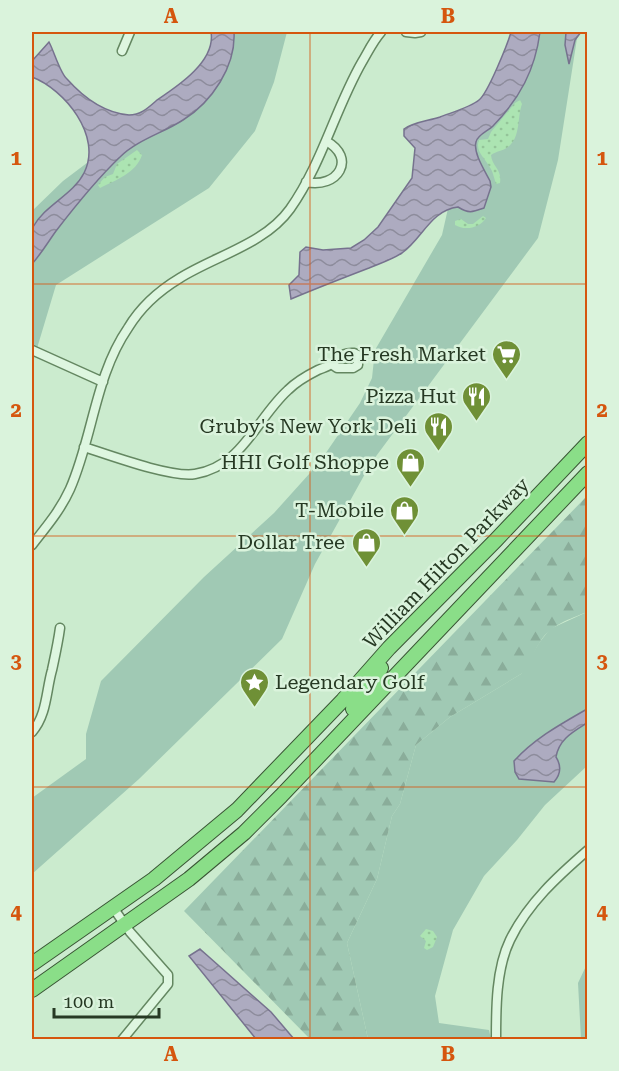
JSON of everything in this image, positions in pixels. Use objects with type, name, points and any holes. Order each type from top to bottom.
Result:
[{"type":"highway","name":"William Hilton Parkway","points":[[32,964],[182,857],[237,810],[588,443]]},
{"type":"highway","name":"William Hilton Parkway","points":[[32,990],[217,857],[280,796],[588,473]]},
{"type":"highway","points":[[325,747],[381,670],[381,658]]},
{"type":"highway","points":[[125,925],[125,908],[182,857]]},
{"type":"street","points":[[122,51],[130,32]]},
{"type":"street","points":[[32,545],[57,514],[70,488],[113,354],[128,327],[150,301],[179,278],[252,241],[290,210],[326,141],[350,82],[381,32]]},
{"type":"street","points":[[406,32],[421,32]]},
{"type":"street","points":[[306,182],[324,183],[333,179],[340,171],[342,160],[339,152],[334,145],[326,141]]},
{"type":"street","points":[[32,350],[103,382]]},
{"type":"street","points":[[84,447],[169,472],[193,475],[210,470],[237,453],[288,390],[319,369],[331,364]]},
{"type":"street","points":[[32,732],[43,713],[58,649],[60,628]]},
{"type":"street","points":[[496,1040],[500,973],[509,941],[536,898],[588,850]]},
{"type":"street","points":[[112,906],[125,925],[168,975],[168,984],[122,1040]]},
{"type":"green space","points":[[219,32],[287,32],[274,82],[255,131],[209,188],[56,285],[32,365],[32,211],[63,181],[132,129],[194,97]]},
{"type":"green space","points":[[523,32],[578,32],[558,160],[538,238],[371,463],[315,564],[282,639],[139,779],[32,874],[32,798],[86,759],[86,734],[101,681],[204,577],[274,513],[319,463],[360,403],[372,378],[375,350],[442,235],[454,182]]},
{"type":"green space","points":[[585,498],[588,499],[587,612],[549,631],[521,674],[450,717],[416,745],[400,804],[392,816],[377,879],[347,943],[368,1039],[310,1039],[184,911]]},
{"type":"green space","points":[[587,612],[587,766],[545,805],[484,876],[453,930],[435,996],[439,1023],[489,1030],[491,1039],[368,1039],[347,943],[377,879],[392,816],[400,804],[416,745],[450,717],[521,674],[550,629]]},
{"type":"green space","points":[[587,964],[587,1039],[581,1039],[578,983]]},
{"type":"sand","points":[[520,100],[522,104],[515,138],[508,147],[491,155],[500,174],[500,183],[496,184],[491,170],[479,151],[479,140],[488,139],[491,132]]},
{"type":"sand","points":[[137,150],[142,155],[135,167],[100,188],[98,185],[105,177],[113,174],[117,164]]},
{"type":"sand","points":[[483,216],[486,218],[476,226],[463,228],[455,225],[455,221],[461,219],[468,224],[473,224]]},
{"type":"sand","points":[[426,929],[433,931],[437,937],[433,947],[427,950],[424,948],[426,941],[420,936]]},
{"type":"water","points":[[211,32],[234,32],[231,58],[212,93],[183,120],[142,141],[120,157],[79,202],[32,264],[30,240],[33,227],[44,212],[79,181],[89,159],[88,144],[77,116],[56,92],[32,77],[32,61],[49,42],[64,76],[80,92],[111,111],[133,115],[148,108],[194,72],[208,53]]},
{"type":"water","points":[[511,32],[540,32],[538,46],[525,83],[503,115],[478,137],[476,142],[478,157],[491,187],[484,208],[471,212],[458,207],[449,209],[434,219],[402,253],[291,299],[289,285],[299,275],[300,252],[306,247],[323,250],[351,248],[378,227],[412,178],[415,148],[404,136],[404,129],[460,110],[479,100],[502,57]]},
{"type":"water","points":[[566,32],[581,32],[575,40],[569,64],[565,45]]},
{"type":"water","points":[[587,709],[587,723],[560,745],[556,757],[560,770],[554,782],[519,779],[515,772],[514,761],[539,738]]},
{"type":"water","points":[[200,949],[271,1012],[294,1039],[256,1039],[189,956]]},
{"type":"place","name":"The Fresh Market","points":[[507,380]]},
{"type":"place","name":"Pizza Hut","points":[[477,422]]},
{"type":"place","name":"Gruby's New York Deli","points":[[438,452]]},
{"type":"place","name":"HHI Golf Shoppe","points":[[410,488]]},
{"type":"place","name":"T-Mobile","points":[[405,536]]},
{"type":"place","name":"Dollar Tree","points":[[366,568]]},
{"type":"place","name":"Legendary Golf","points":[[254,708]]}]
